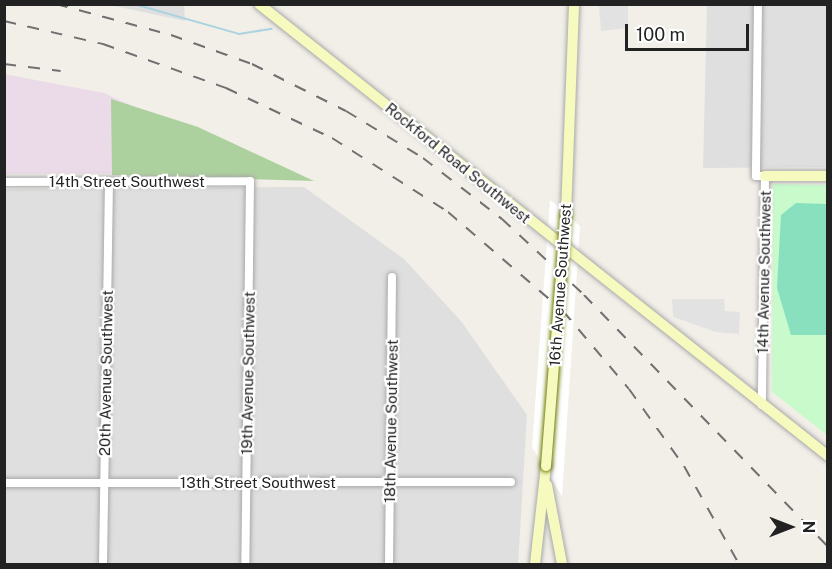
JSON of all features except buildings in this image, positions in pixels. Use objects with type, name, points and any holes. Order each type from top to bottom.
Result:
[{"type":"street","name":"Rockford Road Southwest","points":[[259,4],[828,456]]},
{"type":"street","name":"16th Avenue Southwest","points":[[535,564],[546,469],[566,214],[574,4]]},
{"type":"street","name":"14th Avenue Southwest","points":[[758,4],[756,176],[765,176],[762,405]]},
{"type":"street","points":[[765,176],[828,176]]},
{"type":"street","name":"14th Street Southwest","points":[[4,182],[250,181]]},
{"type":"street","name":"19th Avenue Southwest","points":[[245,564],[250,181]]},
{"type":"street","name":"20th Avenue Southwest","points":[[103,564],[109,182]]},
{"type":"street","name":"18th Avenue Southwest","points":[[389,564],[392,277]]},
{"type":"street","points":[[546,469],[562,564]]},
{"type":"street","name":"13th Street Southwest","points":[[4,483],[511,482]]},
{"type":"shaded area","points":[[110,5],[184,5],[185,21]]},
{"type":"shaded area","points":[[599,5],[628,5],[628,28],[601,31]]},
{"type":"shaded area","points":[[707,5],[827,5],[827,167],[703,168]]},
{"type":"shaded area","points":[[4,74],[104,93],[279,173],[5,174]]},
{"type":"shaded area","points":[[304,187],[404,259],[461,321],[527,415],[518,564],[5,564],[4,189]]},
{"type":"shaded area","points":[[672,299],[724,299],[725,311],[740,312],[739,334],[716,332],[673,317]]},
{"type":"green space","points":[[111,99],[198,127],[314,181],[112,175]]},
{"type":"green space","points":[[773,184],[827,185],[827,435],[772,392]]},
{"type":"green space","points":[[796,203],[827,204],[827,335],[791,335],[777,288],[781,215]]},
{"type":"pier","points":[[550,200],[580,226],[562,496],[532,447]]},
{"type":"waterway","points":[[134,4],[239,34],[272,29]]},
{"type":"railway","points":[[56,4],[171,35],[252,64],[346,111],[423,158],[502,219],[584,295],[828,547]]},
{"type":"railway","points":[[4,21],[103,44],[226,88],[332,138],[448,212],[563,311],[629,389],[684,466],[739,564]]},
{"type":"railway","points":[[4,64],[61,71]]}]
